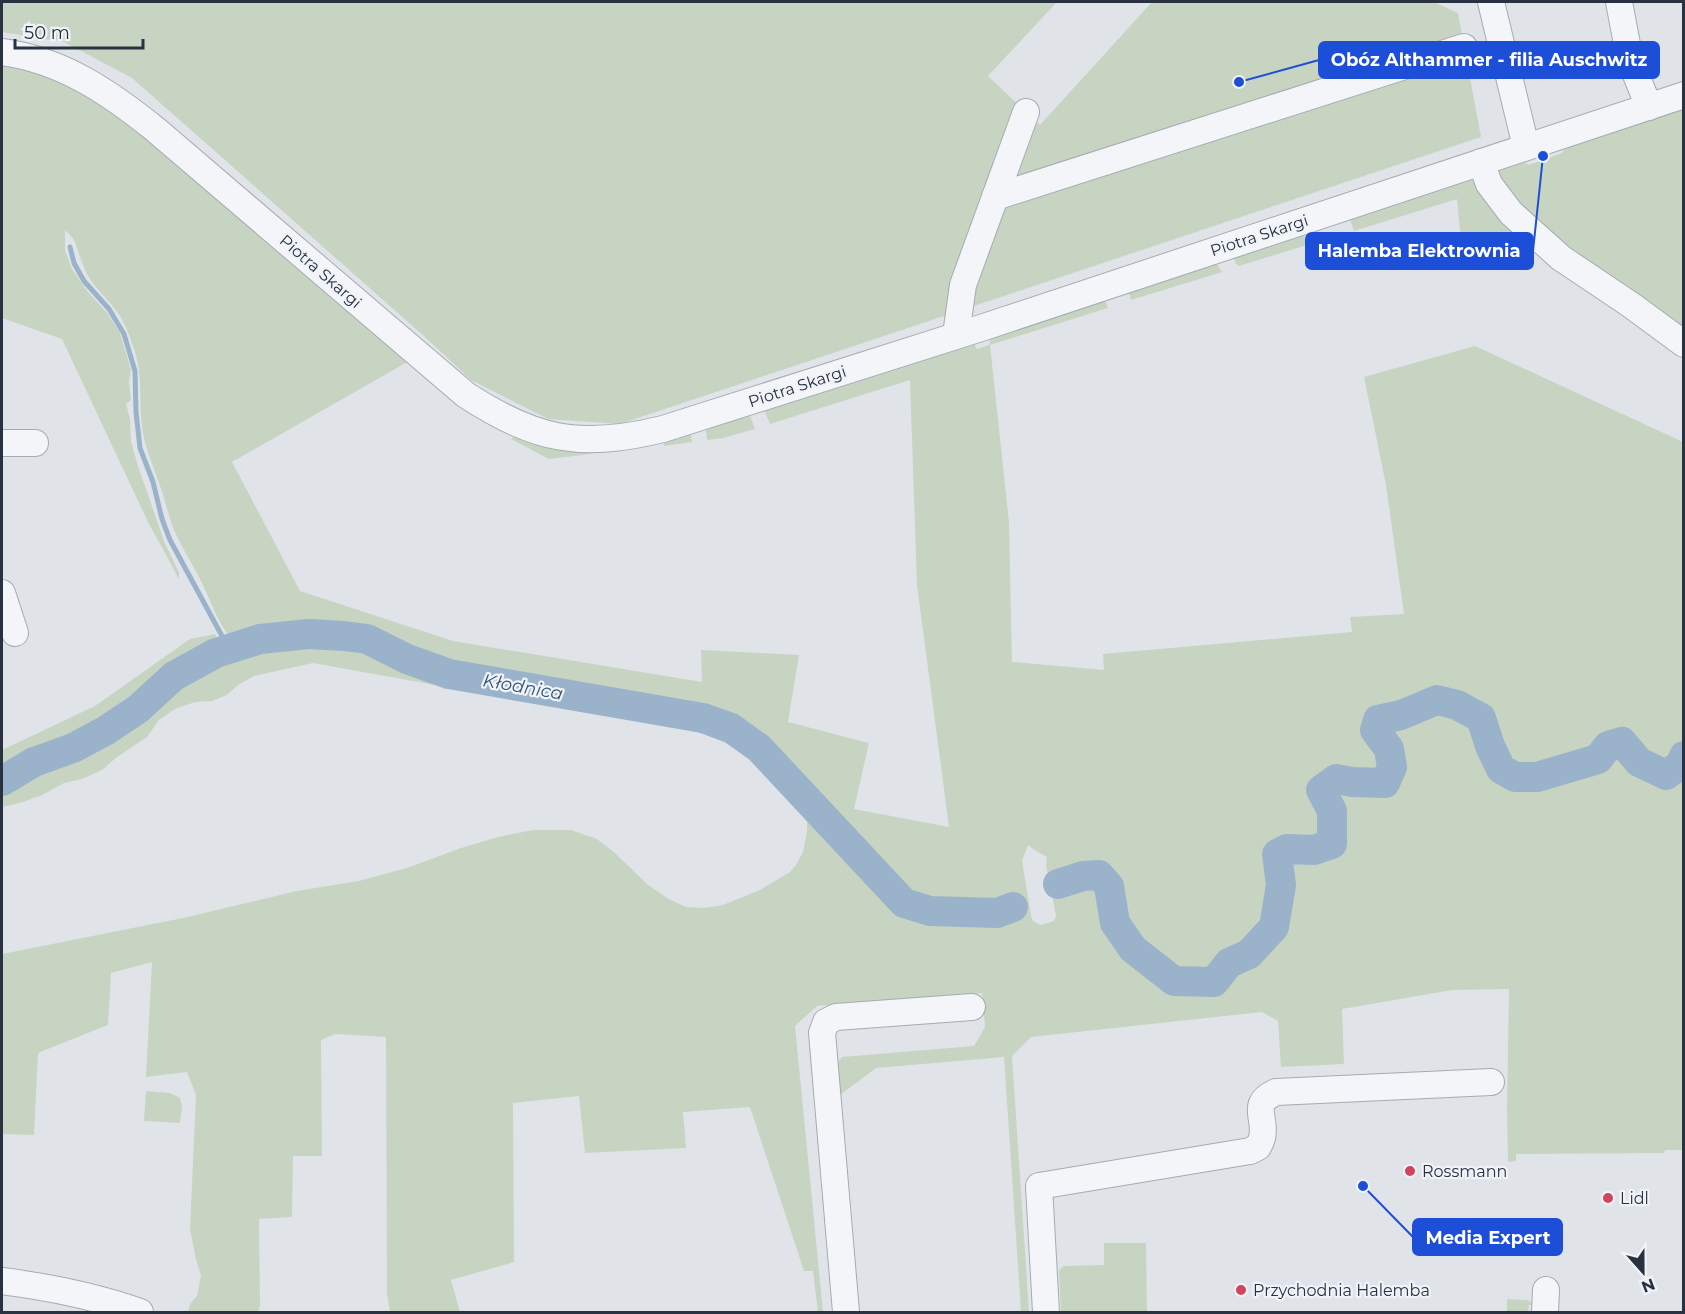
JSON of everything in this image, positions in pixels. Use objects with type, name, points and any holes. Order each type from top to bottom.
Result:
[{"type":"street","points":[[1491,2],[1526,147]]},
{"type":"street","points":[[1619,2],[1630,60],[1649,107]]},
{"type":"street","points":[[995,197],[1464,47]]},
{"type":"street","name":"Piotra Skargi","points":[[2,52],[50,63],[81,76],[116,98],[466,394],[493,412],[532,430],[573,439],[602,440],[633,437],[663,429],[956,335],[1683,95]]},
{"type":"street","points":[[956,335],[963,285],[1026,112]]},
{"type":"street","points":[[1481,162],[1489,184],[1511,213],[1561,258],[1631,305],[1683,344]]},
{"type":"street","points":[[2,443],[35,443]]},
{"type":"street","points":[[2,593],[15,633]]},
{"type":"street","points":[[846,1312],[822,1033],[826,1022],[836,1017],[972,1007]]},
{"type":"street","points":[[1046,1312],[1039,1186],[1258,1147],[1263,1137],[1261,1105],[1265,1097],[1276,1092],[1491,1082]]},
{"type":"street","points":[[2,1281],[36,1286],[92,1305],[140,1312]]},
{"type":"green space","points":[[2,2],[1057,2],[988,76],[1040,125],[1152,2],[1434,2],[1458,13],[1481,137],[620,424],[548,419],[471,380],[132,78],[64,42],[2,32]]},
{"type":"green space","points":[[2,58],[88,88],[409,361],[232,462],[300,591],[453,641],[702,682],[701,650],[799,655],[788,722],[869,743],[854,809],[949,827],[917,585],[910,380],[770,424],[765,412],[767,407],[973,342],[977,349],[989,345],[991,337],[1101,297],[1105,300],[1108,308],[990,345],[1009,522],[1012,662],[1104,670],[1103,654],[1352,632],[1350,617],[1404,614],[1386,485],[1364,377],[1475,346],[1683,442],[1683,1150],[1665,1150],[1664,1153],[1516,1154],[1516,1161],[1508,1162],[1509,989],[1452,990],[1342,1009],[1344,1064],[1281,1067],[1278,1021],[1262,1012],[1031,1037],[1012,1056],[1029,1312],[1021,1312],[1004,1057],[876,1068],[840,1095],[837,1064],[842,1057],[974,1046],[985,1027],[982,993],[817,1006],[795,1026],[823,1312],[818,1312],[813,1271],[804,1271],[750,1107],[683,1112],[686,1148],[585,1153],[579,1096],[513,1103],[514,1262],[451,1280],[460,1312],[390,1312],[387,1293],[386,1037],[335,1034],[321,1040],[322,1156],[293,1156],[292,1217],[259,1219],[260,1306],[258,1312],[188,1312],[190,1304],[197,1296],[201,1275],[190,1229],[196,1095],[187,1072],[146,1077],[152,962],[111,973],[108,1025],[38,1053],[34,1135],[2,1134],[2,954],[183,918],[297,891],[359,881],[410,867],[498,837],[533,830],[571,830],[597,839],[647,884],[667,898],[686,907],[704,908],[723,905],[760,890],[790,872],[803,852],[807,821],[795,803],[763,766],[737,748],[702,733],[313,663],[254,676],[238,685],[227,695],[212,701],[195,702],[175,709],[159,720],[147,737],[102,770],[82,779],[64,783],[42,795],[2,807],[2,750],[95,706],[190,639],[215,634],[228,653],[235,653],[240,649],[226,633],[172,524],[145,441],[138,366],[127,329],[118,313],[90,279],[74,240],[65,230],[65,250],[72,269],[120,333],[131,370],[129,381],[131,400],[126,404],[130,419],[131,442],[164,541],[179,573],[179,579],[148,522],[62,339],[2,318]],"holes":[[[1028,845],[1047,857],[1046,865],[1056,916],[1054,921],[1040,925],[1032,920],[1022,861]]]},
{"type":"green space","points":[[1683,106],[1683,331],[1563,254],[1518,210],[1492,169],[1521,160],[1529,165],[1562,153],[1567,145]]},
{"type":"green space","points":[[1476,176],[1526,241],[1463,261],[1457,199],[1354,231],[1350,219],[1352,214]]},
{"type":"green space","points":[[1299,233],[1304,235],[1307,245],[1239,266],[1236,264],[1233,256]]},
{"type":"green space","points":[[1216,262],[1222,272],[1131,300],[1128,290]]},
{"type":"green space","points":[[749,413],[755,429],[707,440],[707,426]]},
{"type":"green space","points":[[688,431],[692,442],[664,446],[663,441]]},
{"type":"green space","points":[[515,436],[590,449],[591,454],[549,459],[511,439]]},
{"type":"green space","points":[[146,1091],[170,1093],[180,1098],[182,1108],[180,1123],[144,1121]]},
{"type":"green space","points":[[1104,1243],[1146,1243],[1147,1312],[1061,1312],[1059,1271],[1065,1266],[1104,1265]]},
{"type":"green space","points":[[1507,1299],[1528,1300],[1534,1305],[1529,1305],[1528,1312],[1507,1312]]},
{"type":"green space","points":[[1683,1311],[1684,1312],[1564,1312]]},
{"type":"waterway","points":[[70,247],[74,263],[84,281],[109,309],[124,334],[135,371],[140,448],[153,482],[162,519],[170,540],[229,649]]},
{"type":"waterway","name":"Kłodnica","points":[[2,781],[34,762],[73,748],[105,731],[138,709],[174,676],[216,653],[260,639],[309,634],[344,636],[367,639],[407,659],[449,674],[703,718],[731,728],[759,748],[904,903],[930,911],[997,913],[1013,907]]},
{"type":"waterway","name":"Kłodnica","points":[[1058,884],[1083,876],[1099,875],[1109,886],[1115,923],[1133,949],[1174,981],[1214,982],[1229,963],[1249,954],[1274,927],[1281,885],[1277,854],[1287,849],[1314,850],[1332,844],[1332,811],[1321,790],[1336,779],[1385,783],[1392,767],[1389,749],[1375,730],[1378,720],[1401,715],[1437,700],[1457,705],[1481,718],[1490,746],[1501,769],[1515,777],[1537,777],[1598,759],[1608,746],[1622,742],[1639,762],[1666,775],[1680,765],[1684,756]]},
{"type":"place","name":"Obóz Althammer - filia Auschwitz","points":[[1239,82]]},
{"type":"place","name":"Halemba Elektrownia","points":[[1543,156]]},
{"type":"place","name":"Rossmann","points":[[1410,1171]]},
{"type":"place","name":"Media Expert","points":[[1363,1186]]},
{"type":"place","name":"Lidl","points":[[1608,1198]]},
{"type":"place","name":"Przychodnia Halemba","points":[[1241,1290]]}]
